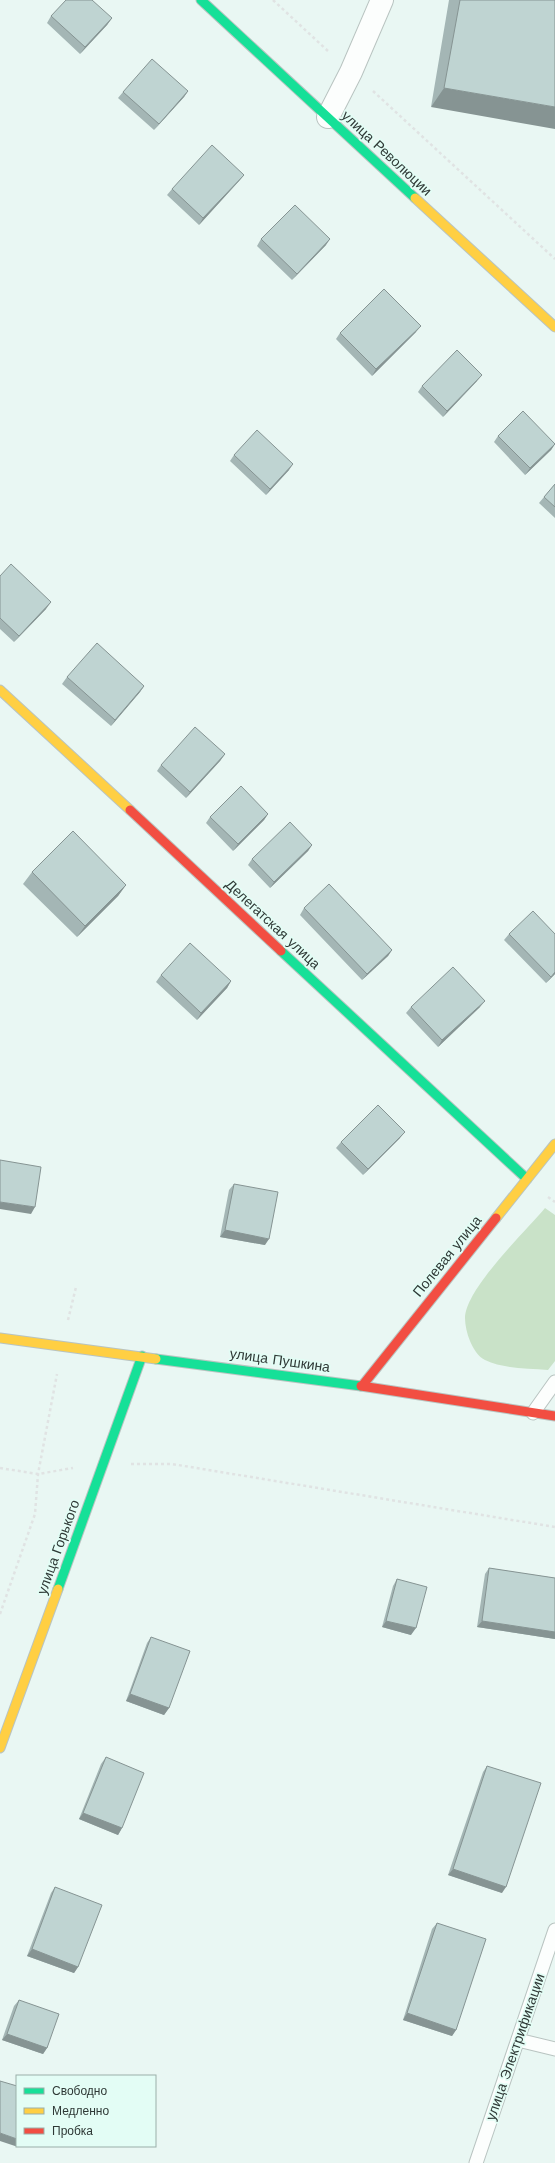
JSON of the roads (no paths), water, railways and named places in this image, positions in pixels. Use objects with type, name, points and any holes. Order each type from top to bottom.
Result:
[{"type":"street","name":"улица Революции","points":[[201,0],[555,327]]},
{"type":"street","points":[[328,117],[351,72],[382,0]]},
{"type":"street","name":"Делегатская улица","points":[[0,690],[526,1179]]},
{"type":"street","name":"Полевая улица","points":[[362,1386],[555,1144]]},
{"type":"street","name":"улица Пушкина","points":[[0,1338],[362,1386],[555,1416]]},
{"type":"street","name":"улица Горького","points":[[0,1748],[142,1356]]},
{"type":"lane","points":[[533,1413],[555,1382]]},
{"type":"lane","name":"улица Электрификации","points":[[476,2163],[555,1930]]},
{"type":"lane","points":[[518,2040],[555,2049]]}]
